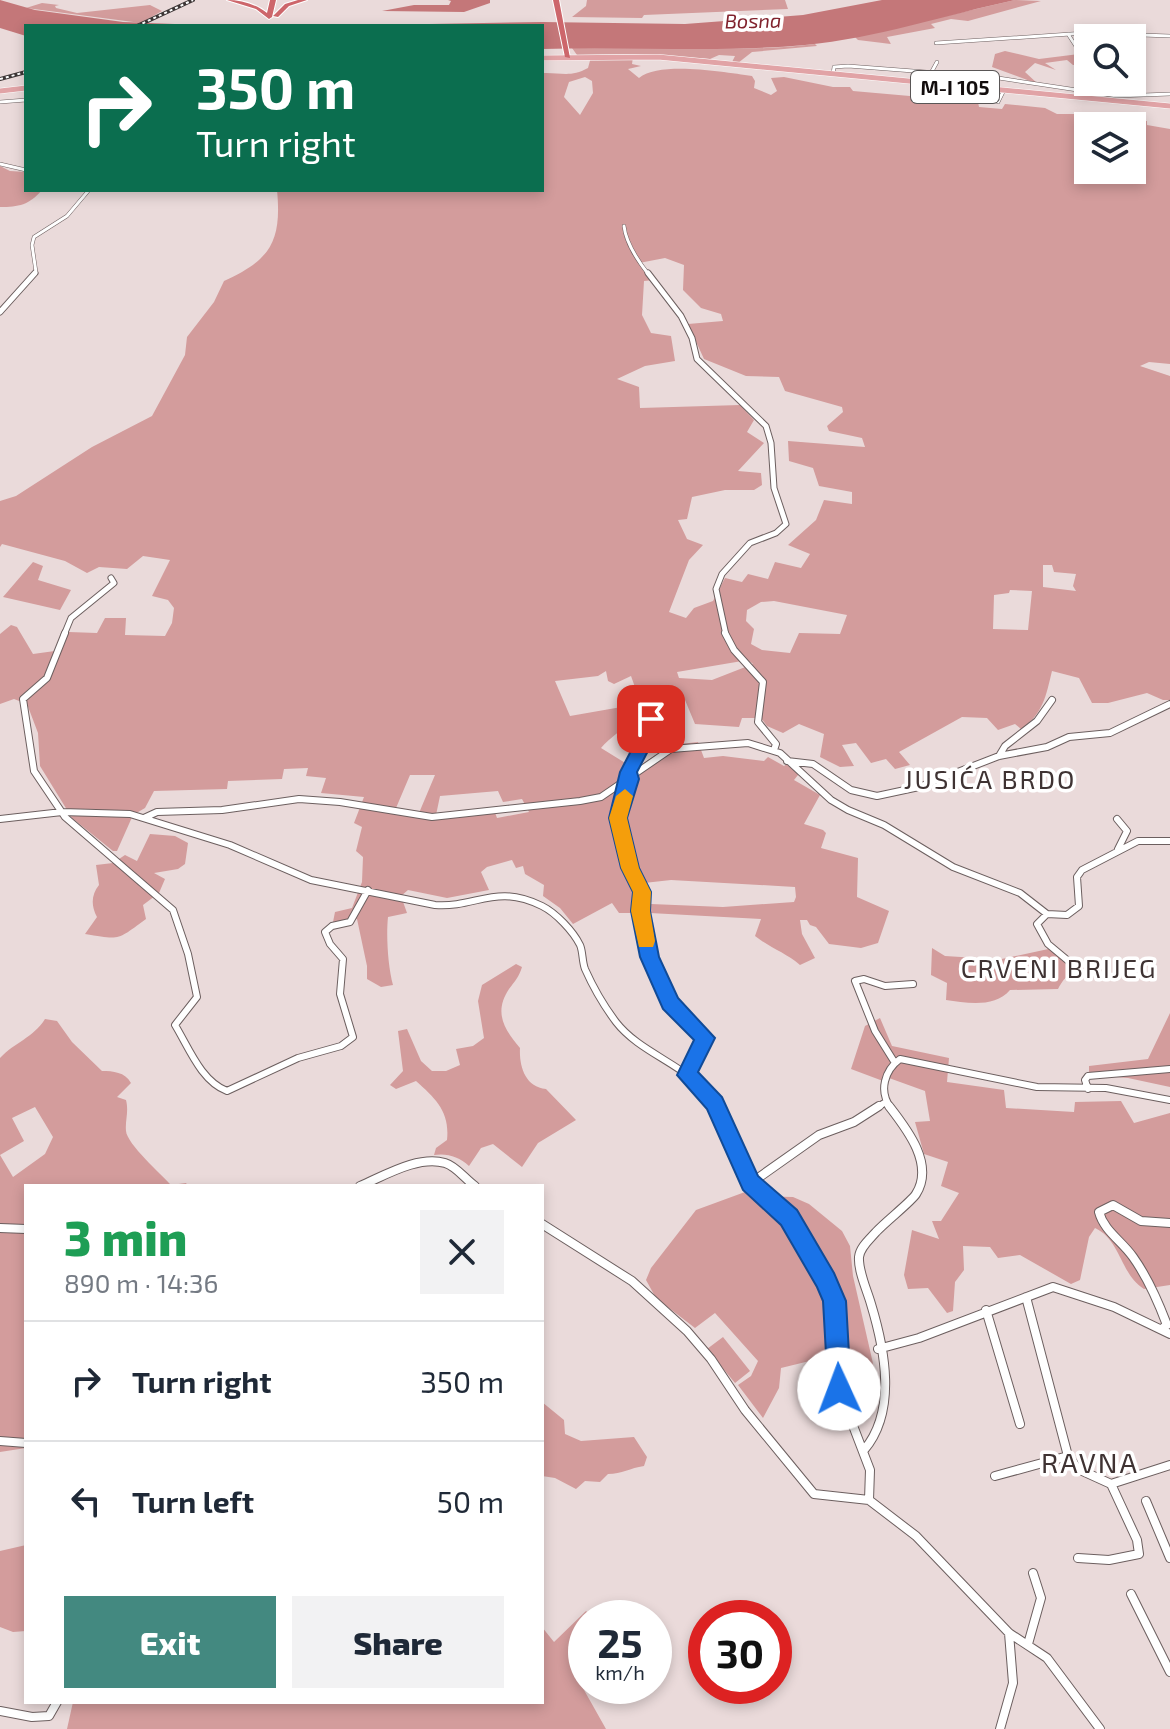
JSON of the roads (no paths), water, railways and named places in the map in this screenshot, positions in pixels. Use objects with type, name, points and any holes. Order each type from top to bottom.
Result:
[{"type":"highway","points":[[232,1],[259,0]]},
{"type":"highway","points":[[272,16],[273,0]]},
{"type":"highway","points":[[272,16],[279,0]]},
{"type":"highway","points":[[272,16],[287,5],[304,0]]},
{"type":"highway","points":[[556,0],[567,55],[582,57]]},
{"type":"highway","points":[[232,1],[255,6],[272,16]]},
{"type":"main road","points":[[544,58],[567,55]]},
{"type":"main road","name":"M-I 105","points":[[582,57],[690,60],[1003,92],[1074,96]]},
{"type":"main road","points":[[0,91],[24,88]]},
{"type":"main road","name":"M-I 105","points":[[1084,96],[1169,106]]},
{"type":"street","points":[[1068,34],[1074,43]]},
{"type":"street","points":[[936,43],[1074,34]]},
{"type":"street","points":[[1146,35],[1170,36]]},
{"type":"street","points":[[931,73],[937,62]]},
{"type":"street","points":[[833,74],[833,67],[837,66],[992,77],[1074,94]]},
{"type":"street","points":[[998,102],[1003,92]]},
{"type":"street","points":[[1146,96],[1168,94],[1169,106]]},
{"type":"street","points":[[1084,96],[1142,96]]},
{"type":"street","points":[[1,102],[24,100]]},
{"type":"street","points":[[0,164],[24,170]]},
{"type":"street","points":[[0,312],[36,272],[32,245],[34,237],[67,216],[87,192]]},
{"type":"street","points":[[624,226],[638,260],[681,316],[692,338],[697,359],[748,406],[768,432],[774,488],[786,524],[776,533],[750,543],[722,574],[716,589],[724,630],[739,656],[761,677],[763,689],[758,722],[776,744],[774,750]]},
{"type":"street","points":[[111,578],[114,583],[71,618],[47,678],[22,703],[34,771],[62,812],[173,910],[188,954],[197,997],[175,1025],[209,1081],[220,1090],[227,1091],[298,1058],[341,1046],[353,1037],[340,994],[343,959],[330,944],[325,932],[332,926],[350,922],[368,890]]},
{"type":"street","points":[[999,756],[1005,746],[1037,721],[1052,700]]},
{"type":"street","points":[[787,761],[813,764],[851,790],[877,796],[919,787],[999,756],[1047,747],[1069,737],[1110,733],[1170,704]]},
{"type":"street","points":[[650,711],[653,726],[628,772],[629,780],[618,818],[630,868],[642,892],[640,911],[649,957],[670,1004],[705,1038],[687,1075]]},
{"type":"street","points":[[144,818],[157,812],[222,810],[299,799],[350,803],[432,817],[580,801],[601,797],[671,749],[748,743],[774,750],[831,800],[848,810],[884,825],[953,867],[1020,893],[1047,914],[1072,914],[1079,906],[1077,877],[1082,870],[1138,841],[1170,841]]},
{"type":"street","points":[[0,819],[62,812],[130,814],[230,845],[311,880],[435,905],[448,906],[491,895],[524,899],[555,914],[573,934],[593,984],[617,1023],[636,1041],[687,1075],[715,1103],[751,1183],[789,1218],[826,1281],[835,1301],[839,1389],[870,1470],[869,1500]]},
{"type":"street","points":[[1116,852],[1127,831],[1117,819]]},
{"type":"street","points":[[1047,914],[1037,924],[1037,929],[1047,944],[1078,969]]},
{"type":"street","points":[[895,1063],[875,1031],[855,981],[864,979],[885,986],[913,984]]},
{"type":"street","points":[[864,1450],[876,1436],[887,1390],[873,1310],[859,1262],[860,1251],[892,1214],[916,1194],[922,1173],[914,1139],[886,1102],[885,1075],[895,1063],[900,1059],[1037,1087],[1123,1090],[1170,1100]]},
{"type":"street","points":[[1088,1089],[1085,1080],[1088,1076],[1170,1069]]},
{"type":"street","points":[[751,1183],[819,1135],[854,1122],[886,1102]]},
{"type":"street","points":[[364,1184],[392,1171],[440,1162],[448,1164],[473,1184]]},
{"type":"street","points":[[878,1349],[919,1338],[1053,1287],[1071,1290],[1167,1331],[1153,1293],[1126,1247],[1101,1223],[1099,1212],[1107,1204],[1114,1204],[1138,1219],[1155,1224],[1170,1223]]},
{"type":"street","points":[[544,1225],[632,1281],[687,1331],[711,1359],[745,1410],[814,1494],[827,1498],[857,1496],[869,1500],[916,1536],[1009,1633],[1047,1658],[1100,1729]]},
{"type":"street","points":[[0,1228],[24,1229]]},
{"type":"street","points":[[1026,1297],[1068,1456],[1078,1469],[1111,1484],[1137,1540],[1139,1554],[1109,1560],[1078,1558]]},
{"type":"street","points":[[986,1310],[1020,1424]]},
{"type":"street","points":[[0,1441],[24,1443]]},
{"type":"street","points":[[995,1476],[1068,1456]]},
{"type":"street","points":[[1111,1484],[1170,1465]]},
{"type":"street","points":[[1146,1501],[1170,1558]]},
{"type":"street","points":[[1028,1644],[1041,1598],[1033,1573]]},
{"type":"street","points":[[1131,1594],[1170,1672]]},
{"type":"street","points":[[1000,1729],[1013,1683],[1009,1633]]},
{"type":"street","points":[[0,1711],[32,1717],[49,1716],[56,1704]]},
{"type":"water","points":[[0,0],[35,10],[123,22],[174,24],[24,24],[24,35],[0,28]]},
{"type":"water","points":[[448,0],[490,0],[490,3],[464,12],[382,11],[414,5],[449,5],[451,1]]},
{"type":"water","name":"Bosna","points":[[882,0],[1015,0],[832,42],[740,49],[544,49],[544,24],[432,24],[542,22],[685,24],[803,15]]},
{"type":"railway","points":[[141,24],[193,0]]},
{"type":"railway","points":[[0,79],[24,73]]},
{"type":"district","name":"JUSIĆA BRDO","points":[[990,778]]},
{"type":"district","name":"CRVENI BRIJEG","points":[[1059,967]]},
{"type":"district","name":"RAVNA","points":[[1090,1462]]}]
